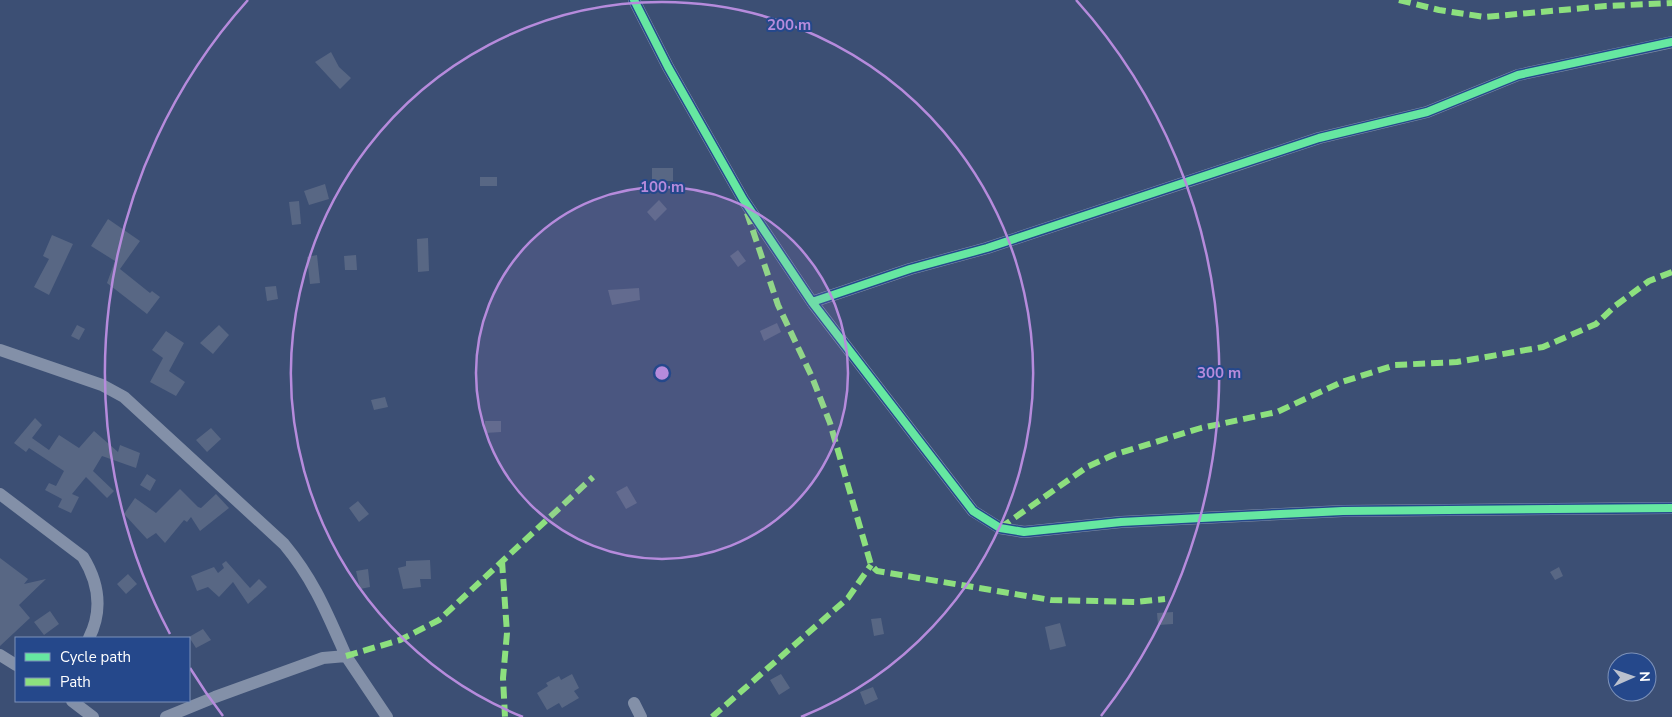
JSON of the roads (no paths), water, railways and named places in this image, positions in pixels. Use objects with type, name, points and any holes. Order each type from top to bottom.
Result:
[{"type":"street","points":[[634,0],[668,67],[742,199],[812,302],[973,511],[984,519],[1010,531],[1024,532],[1121,522],[1343,511],[1672,508]]},
{"type":"street","points":[[812,302],[910,268],[987,248],[1319,138],[1427,112],[1518,75],[1672,42]]},
{"type":"street","points":[[0,350],[102,385],[124,397],[284,544],[317,590],[346,656],[387,717]]},
{"type":"street","points":[[0,494],[83,557],[92,572],[98,599],[98,612],[89,637]]},
{"type":"street","points":[[0,655],[15,664]]},
{"type":"street","points":[[166,717],[323,658],[346,656]]},
{"type":"street","points":[[73,702],[89,716]]},
{"type":"street","points":[[634,703],[641,717]]}]
